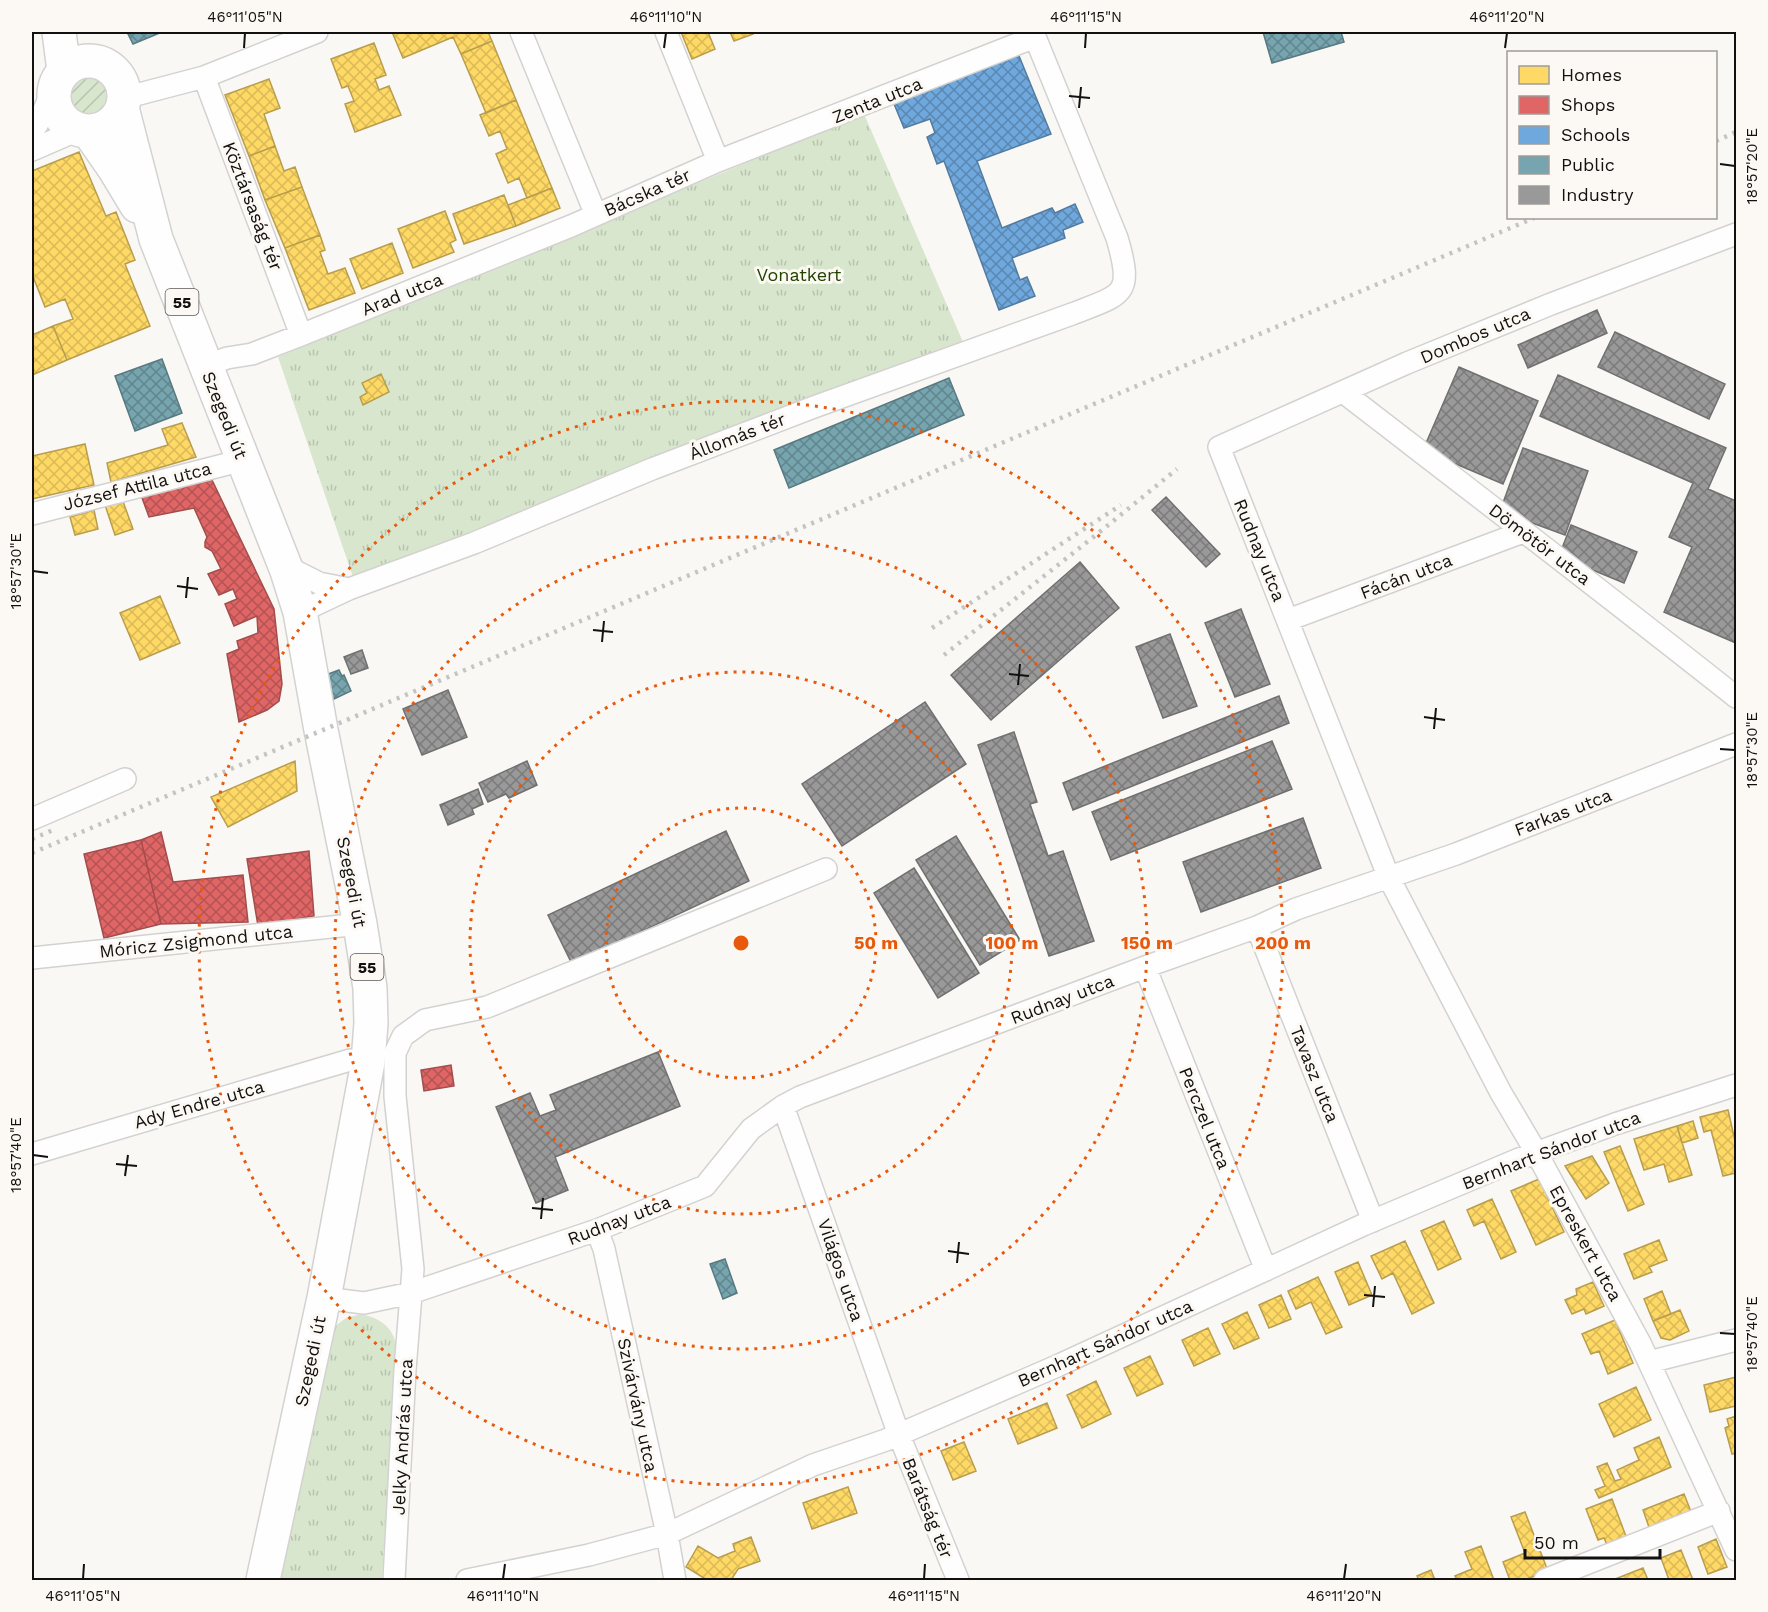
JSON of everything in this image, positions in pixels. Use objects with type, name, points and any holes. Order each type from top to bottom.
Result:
[{"type":"main road","name":"55","points":[[59,32],[59,80],[53,100],[56,111],[63,120],[84,131]]},
{"type":"main road","name":"55","points":[[81,32],[99,62],[118,76],[123,87],[123,103]]},
{"type":"main road","points":[[59,80],[76,63],[99,62]]},
{"type":"main road","points":[[84,131],[103,129],[113,122],[123,103]]},
{"type":"main road","name":"Szegedi út","points":[[123,103],[156,239],[285,566],[300,612],[360,924],[370,988],[371,1023],[368,1062],[324,1298],[263,1581]]},
{"type":"main road","name":"Szegedi út","points":[[84,131],[114,168],[156,239]]},
{"type":"street","points":[[123,103],[204,77],[317,32]]},
{"type":"street","name":"Bácska tér","points":[[522,32],[596,215],[718,161]]},
{"type":"street","points":[[666,32],[718,161]]},
{"type":"street","name":"Zenta utca","points":[[718,161],[1034,34]]},
{"type":"street","name":"Állomás tér","points":[[300,612],[350,589],[474,543],[750,431],[1072,315],[1112,298],[1124,286],[1125,269],[1117,238],[1034,34]]},
{"type":"street","name":"Köztársaság tér","points":[[204,77],[301,335]]},
{"type":"street","points":[[32,130],[37,125],[59,80]]},
{"type":"street","points":[[32,150],[84,131]]},
{"type":"street","name":"Arad utca","points":[[206,366],[227,358],[252,354],[596,215]]},
{"type":"street","name":"Dombos utca","points":[[1219,447],[1551,304],[1737,234]]},
{"type":"street","name":"Dömötör utca","points":[[1343,392],[1523,532],[1571,566],[1737,697]]},
{"type":"street","name":"Rudnay utca","points":[[324,1298],[364,1303],[411,1293],[597,1230],[705,1186],[751,1130],[783,1106],[800,1097],[1257,927],[1296,909],[1389,878],[1219,447]]},
{"type":"street","name":"József Attila utca","points":[[32,514],[243,460]]},
{"type":"street","name":"Fácán utca","points":[[1288,620],[1523,532]]},
{"type":"street","name":"Állomás tér","points":[[285,566],[319,584],[350,589]]},
{"type":"street","name":"Farkas utca","points":[[1389,878],[1737,744]]},
{"type":"street","points":[[32,819],[125,779]]},
{"type":"street","name":"Jelky András utca","points":[[394,1581],[413,1269],[395,1095],[395,1053],[403,1036],[425,1020],[487,1007],[826,869]]},
{"type":"street","name":"Epreskert utca","points":[[1389,878],[1501,1094],[1536,1152],[1649,1362],[1737,1550]]},
{"type":"street","name":"Móricz Zsigmond utca","points":[[32,958],[360,924]]},
{"type":"street","name":"Tavasz utca","points":[[1257,927],[1373,1221]]},
{"type":"street","name":"Perczel utca","points":[[1145,967],[1266,1270]]},
{"type":"street","name":"Ady Endre utca","points":[[32,1154],[350,1060],[368,1062]]},
{"type":"street","name":"Bernhart Sándor utca","points":[[467,1581],[589,1555],[666,1533],[813,1466],[899,1435],[1057,1366],[1373,1221],[1536,1152],[1737,1084]]},
{"type":"street","name":"Világos utca","points":[[783,1106],[899,1435]]},
{"type":"street","name":"Szivárvány utca","points":[[597,1230],[604,1249],[675,1581]]},
{"type":"street","points":[[1649,1362],[1737,1340]]},
{"type":"street","name":"Barátság tér","points":[[899,1435],[958,1581]]},
{"type":"street","points":[[1545,1581],[1719,1511]]},
{"type":"green space","points":[[88,72],[105,79],[112,96],[105,113],[88,120],[71,113],[64,96],[71,79]]},
{"type":"green space","name":"Vonatkert","points":[[864,114],[963,342],[353,577],[278,357]]},
{"type":"green space","points":[[361,1314],[384,1324],[391,1332],[396,1344],[382,1580],[275,1580],[331,1329],[346,1318]]},
{"type":"building: Homes","points":[[392,32],[488,32],[492,41],[461,54],[453,37],[403,58]]},
{"type":"building: Homes","points":[[681,32],[708,32],[715,49],[692,59]]},
{"type":"building: Homes","points":[[730,32],[752,32],[753,34],[734,41]]},
{"type":"building: Homes","points":[[492,41],[516,100],[486,113],[461,54]]},
{"type":"building: Homes","points":[[374,43],[386,75],[375,79],[379,90],[389,86],[401,115],[355,132],[345,104],[354,101],[348,86],[342,88],[331,59]]},
{"type":"building: Homes","points":[[269,79],[280,108],[264,114],[275,146],[249,156],[225,95]]},
{"type":"building: Homes","points":[[516,100],[552,188],[527,198],[519,178],[508,183],[496,154],[507,149],[500,131],[489,136],[480,115]]},
{"type":"building: Homes","points":[[275,146],[284,171],[295,167],[302,187],[265,200],[249,156]]},
{"type":"building: Homes","points":[[79,152],[106,216],[116,212],[135,260],[125,264],[150,326],[67,360],[53,326],[73,319],[65,299],[45,307],[32,274],[32,171]]},
{"type":"building: Homes","points":[[302,187],[320,235],[285,248],[265,200]]},
{"type":"building: Homes","points":[[552,188],[560,208],[516,226],[508,205]]},
{"type":"building: Homes","points":[[504,195],[516,226],[464,244],[453,214]]},
{"type":"building: Homes","points":[[445,211],[456,240],[450,243],[454,252],[413,268],[398,229]]},
{"type":"building: Homes","points":[[320,235],[325,250],[320,252],[328,274],[345,268],[355,293],[309,310],[285,248]]},
{"type":"building: Homes","points":[[392,243],[403,273],[362,289],[350,259]]},
{"type":"building: Homes","points":[[53,326],[67,360],[32,375],[32,335]]},
{"type":"building: Homes","points":[[381,374],[389,392],[363,405],[360,397],[367,393],[362,383]]},
{"type":"building: Homes","points":[[182,423],[196,457],[111,482],[107,463],[168,445],[162,429]]},
{"type":"building: Homes","points":[[85,444],[94,485],[32,499],[32,456]]},
{"type":"building: Homes","points":[[121,496],[133,529],[115,535],[104,502]]},
{"type":"building: Homes","points":[[94,510],[98,529],[75,535],[70,517]]},
{"type":"building: Homes","points":[[160,596],[180,643],[140,660],[120,613]]},
{"type":"building: Homes","points":[[295,761],[297,791],[228,827],[211,797]]},
{"type":"building: Homes","points":[[1728,1110],[1736,1145],[1736,1173],[1723,1176],[1711,1130],[1704,1132],[1700,1117]]},
{"type":"building: Homes","points":[[1693,1121],[1698,1138],[1682,1143],[1677,1126]]},
{"type":"building: Homes","points":[[1677,1126],[1692,1175],[1669,1182],[1664,1164],[1644,1170],[1634,1139]]},
{"type":"building: Homes","points":[[1620,1146],[1644,1204],[1628,1211],[1604,1152]]},
{"type":"building: Homes","points":[[1592,1156],[1609,1183],[1586,1199],[1565,1166]]},
{"type":"building: Homes","points":[[1539,1179],[1564,1232],[1536,1245],[1511,1191]]},
{"type":"building: Homes","points":[[1492,1199],[1516,1252],[1501,1259],[1484,1221],[1474,1226],[1467,1210]]},
{"type":"building: Homes","points":[[1444,1221],[1461,1259],[1438,1270],[1421,1231]]},
{"type":"building: Homes","points":[[1659,1240],[1667,1260],[1649,1267],[1652,1272],[1634,1279],[1624,1254]]},
{"type":"building: Homes","points":[[1405,1241],[1434,1303],[1412,1314],[1393,1273],[1382,1279],[1371,1256]]},
{"type":"building: Homes","points":[[1358,1262],[1372,1295],[1349,1305],[1335,1272]]},
{"type":"building: Homes","points":[[1318,1277],[1342,1327],[1326,1334],[1311,1302],[1296,1309],[1288,1291]]},
{"type":"building: Homes","points":[[1593,1282],[1604,1306],[1586,1314],[1584,1309],[1572,1314],[1565,1300],[1577,1295],[1576,1289]]},
{"type":"building: Homes","points":[[1662,1291],[1671,1314],[1653,1321],[1644,1299]]},
{"type":"building: Homes","points":[[1281,1295],[1291,1319],[1269,1328],[1259,1305]]},
{"type":"building: Homes","points":[[1680,1310],[1689,1331],[1670,1340],[1661,1338],[1653,1321]]},
{"type":"building: Homes","points":[[1247,1312],[1259,1338],[1234,1349],[1222,1324]]},
{"type":"building: Homes","points":[[1615,1320],[1633,1363],[1608,1374],[1599,1351],[1591,1354],[1582,1334]]},
{"type":"building: Homes","points":[[1208,1328],[1220,1354],[1194,1366],[1182,1340]]},
{"type":"building: Homes","points":[[1150,1356],[1163,1384],[1137,1396],[1124,1368]]},
{"type":"building: Homes","points":[[1736,1377],[1736,1406],[1710,1412],[1704,1385]]},
{"type":"building: Homes","points":[[1096,1381],[1111,1414],[1082,1428],[1067,1395]]},
{"type":"building: Homes","points":[[1636,1387],[1651,1420],[1614,1437],[1599,1404]]},
{"type":"building: Homes","points":[[1047,1403],[1057,1428],[1018,1444],[1008,1419]]},
{"type":"building: Homes","points":[[1736,1416],[1736,1453],[1732,1454],[1725,1428],[1729,1426],[1727,1419]]},
{"type":"building: Homes","points":[[1659,1437],[1671,1467],[1599,1498],[1595,1490],[1605,1486],[1597,1467],[1607,1463],[1615,1481],[1621,1479],[1617,1470],[1639,1460],[1634,1448]]},
{"type":"building: Homes","points":[[964,1442],[976,1471],[953,1480],[941,1451]]},
{"type":"building: Homes","points":[[848,1487],[857,1513],[812,1529],[803,1503]]},
{"type":"building: Homes","points":[[1684,1494],[1692,1514],[1650,1530],[1643,1510]]},
{"type":"building: Homes","points":[[1612,1499],[1627,1539],[1608,1547],[1604,1538],[1598,1540],[1586,1509]]},
{"type":"building: Homes","points":[[1525,1512],[1548,1571],[1524,1580],[1510,1580],[1503,1562],[1525,1553],[1511,1517]]},
{"type":"building: Homes","points":[[751,1537],[760,1561],[738,1569],[731,1580],[707,1580],[686,1567],[698,1546],[718,1558],[735,1551],[733,1544]]},
{"type":"building: Homes","points":[[1716,1539],[1727,1567],[1708,1574],[1698,1547]]},
{"type":"building: Homes","points":[[1481,1546],[1494,1580],[1457,1580],[1455,1576],[1472,1569],[1465,1552]]},
{"type":"building: Homes","points":[[1681,1550],[1693,1580],[1669,1580],[1661,1558]]},
{"type":"building: Homes","points":[[1643,1568],[1648,1580],[1615,1580],[1615,1579]]},
{"type":"building: Homes","points":[[1431,1570],[1435,1580],[1419,1580],[1417,1576]]},
{"type":"building: Shops","points":[[212,480],[274,609],[282,684],[279,701],[267,710],[239,722],[227,654],[239,649],[237,641],[258,633],[257,616],[234,626],[225,604],[237,599],[233,589],[219,595],[208,574],[221,569],[212,551],[205,547],[207,537],[194,508],[149,517],[141,495]]},
{"type":"building: Shops","points":[[161,832],[173,882],[243,875],[248,922],[161,924],[141,840]]},
{"type":"building: Shops","points":[[141,840],[161,924],[104,938],[84,854]]},
{"type":"building: Shops","points":[[309,851],[314,916],[258,926],[247,859]]},
{"type":"building: Shops","points":[[451,1065],[454,1086],[424,1091],[421,1070]]},
{"type":"building: Schools","points":[[1017,51],[1051,134],[977,161],[1002,228],[1052,208],[1055,213],[1075,204],[1083,222],[1063,230],[1065,238],[1012,258],[1020,280],[1027,277],[1035,296],[999,310],[944,161],[937,164],[927,137],[935,133],[930,119],[904,128],[892,99]]},
{"type":"building: Public","points":[[127,32],[162,32],[133,44]]},
{"type":"building: Public","points":[[1263,32],[1341,32],[1344,42],[1272,63]]},
{"type":"building: Public","points":[[162,359],[182,413],[135,431],[115,376]]},
{"type":"building: Public","points":[[949,378],[964,415],[789,488],[774,450]]},
{"type":"building: Public","points":[[339,670],[342,676],[344,675],[351,691],[330,701],[323,676]]},
{"type":"building: Public","points":[[725,1259],[737,1293],[723,1299],[710,1264]]},
{"type":"building: Industry","points":[[1597,310],[1607,333],[1528,368],[1518,345]]},
{"type":"building: Industry","points":[[1615,332],[1725,384],[1709,419],[1598,367]]},
{"type":"building: Industry","points":[[1459,367],[1538,401],[1503,484],[1423,450]]},
{"type":"building: Industry","points":[[1558,375],[1726,448],[1708,489],[1736,501],[1736,643],[1664,612],[1692,547],[1669,537],[1693,483],[1540,416]]},
{"type":"building: Industry","points":[[1523,448],[1588,471],[1565,535],[1500,511]]},
{"type":"building: Industry","points":[[1166,497],[1220,554],[1206,567],[1152,510]]},
{"type":"building: Industry","points":[[1571,525],[1637,552],[1624,583],[1559,556]]},
{"type":"building: Industry","points":[[1080,562],[1119,608],[991,720],[951,675]]},
{"type":"building: Industry","points":[[1241,609],[1270,684],[1235,697],[1205,623]]},
{"type":"building: Industry","points":[[1170,634],[1197,706],[1163,718],[1136,647]]},
{"type":"building: Industry","points":[[362,650],[368,668],[351,674],[344,657]]},
{"type":"building: Industry","points":[[448,690],[467,737],[422,755],[403,709]]},
{"type":"building: Industry","points":[[1279,696],[1289,723],[1073,810],[1063,783]]},
{"type":"building: Industry","points":[[925,702],[966,764],[842,846],[802,784]]},
{"type":"building: Industry","points":[[1014,732],[1037,802],[1030,804],[1048,856],[1063,851],[1094,941],[1049,956],[978,745]]},
{"type":"building: Industry","points":[[1272,741],[1292,789],[1111,860],[1092,812]]},
{"type":"building: Industry","points":[[527,761],[537,785],[509,798],[506,794],[488,802],[479,783]]},
{"type":"building: Industry","points":[[478,789],[483,804],[472,809],[474,814],[448,825],[440,805]]},
{"type":"building: Industry","points":[[1303,818],[1321,868],[1201,912],[1183,862]]},
{"type":"building: Industry","points":[[726,831],[749,881],[572,964],[548,915]]},
{"type":"building: Industry","points":[[956,836],[1020,940],[980,965],[916,860]]},
{"type":"building: Industry","points":[[914,868],[979,973],[938,998],[874,893]]},
{"type":"building: Industry","points":[[658,1052],[680,1106],[555,1157],[568,1190],[536,1203],[496,1107],[530,1093],[540,1116],[556,1110],[550,1095]]},
{"type":"railway","points":[[1717,141],[1736,132]]},
{"type":"railway","points":[[32,853],[1532,219]]},
{"type":"railway","points":[[944,655],[1177,469]]},
{"type":"railway","points":[[932,628],[1121,505]]},
{"type":"railway","points":[[32,839],[53,830]]}]
